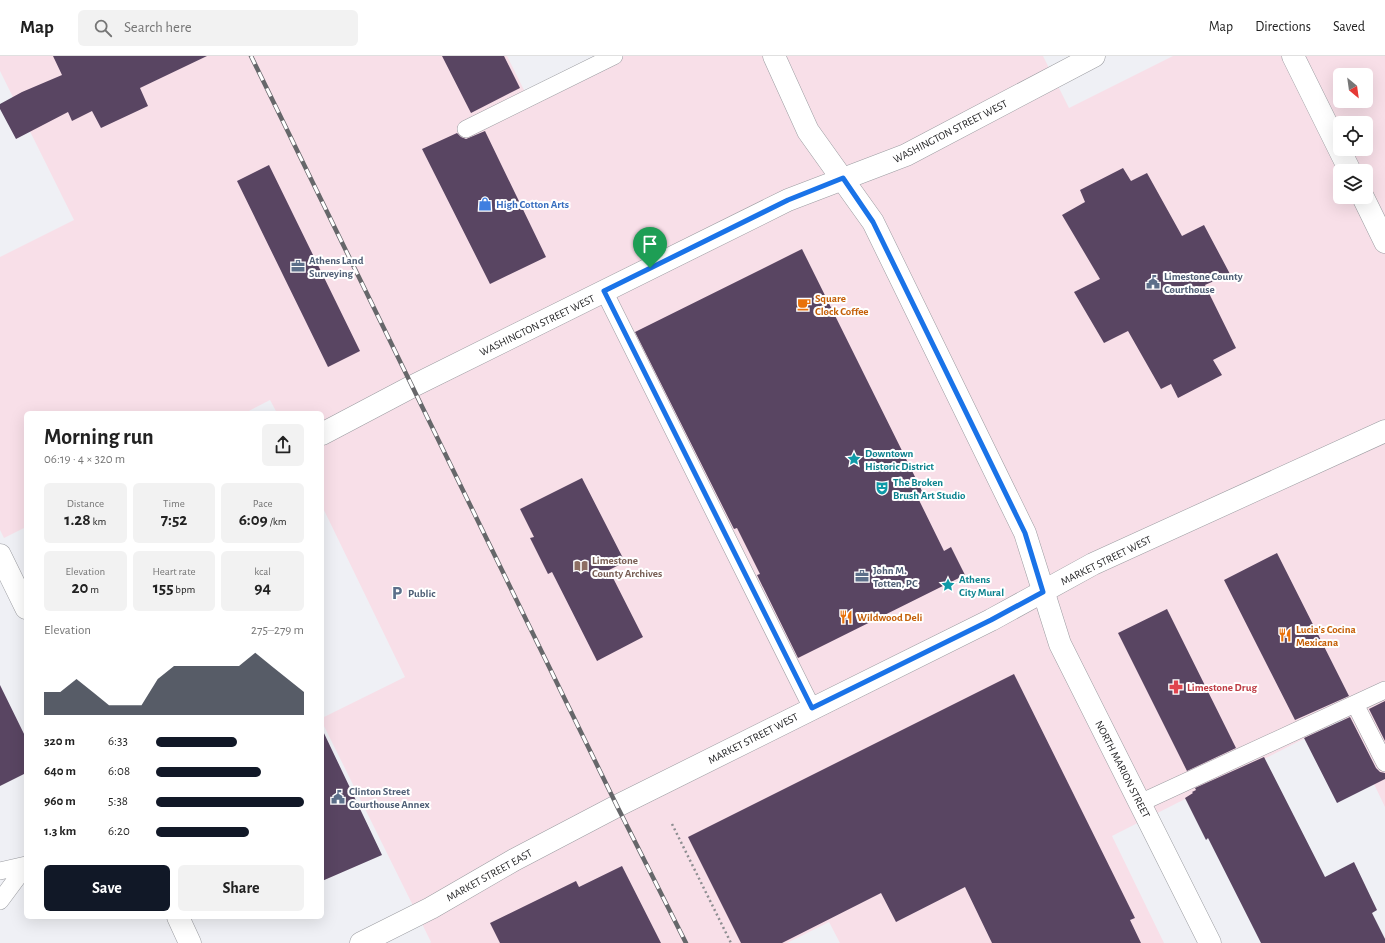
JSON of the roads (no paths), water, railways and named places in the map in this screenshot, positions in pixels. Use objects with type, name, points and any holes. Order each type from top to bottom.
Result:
[{"type":"street","name":"NORTH MARION STREET","points":[[774,56],[808,131],[873,222],[1025,533],[1060,644],[1210,943]]},
{"type":"street","name":"WASHINGTON STREET WEST","points":[[324,433],[413,386],[788,200],[906,155],[1094,56]]},
{"type":"street","points":[[1293,56],[1347,164]]},
{"type":"street","points":[[1366,204],[1385,242]]},
{"type":"street","name":"MARKET STREET WEST","points":[[618,806],[984,623],[1093,564],[1385,431]]},
{"type":"street","points":[[0,555],[14,588],[24,605]]},
{"type":"street","name":"MARKET STREET EAST","points":[[361,943],[431,908],[514,860],[618,806]]},
{"type":"street","points":[[179,919],[190,943]]},
{"type":"lane","points":[[466,129],[614,56]]},
{"type":"lane","points":[[604,291],[812,708]]},
{"type":"lane","points":[[1140,803],[1385,690]]},
{"type":"lane","points":[[1355,704],[1385,763]]},
{"type":"lane","points":[[0,871],[24,866]]},
{"type":"lane","points":[[0,880],[24,867]]},
{"type":"lane","points":[[0,884],[24,867]]},
{"type":"lane","points":[[0,901],[24,869]]},
{"type":"railway","points":[[251,56],[617,806],[686,943]]},
{"type":"place","name":"High Cotton Arts","points":[[485,204]]},
{"type":"place","name":"Athens Land Surveying","points":[[298,266]]},
{"type":"place","name":"Limestone County Courthouse","points":[[1153,282]]},
{"type":"place","name":"Square Clock Coffee","points":[[804,304]]},
{"type":"place","name":"Downtown Historic District","points":[[854,459]]},
{"type":"place","name":"The Broken Brush Art Studio","points":[[882,488]]},
{"type":"place","name":"Limestone County Archives","points":[[581,566]]},
{"type":"place","name":"John M. Totten, PC","points":[[862,576]]},
{"type":"place","name":"Athens City Mural","points":[[948,585]]},
{"type":"place","name":"Public","points":[[397,593]]},
{"type":"place","name":"Wildwood Deli","points":[[846,617]]},
{"type":"place","name":"Lucia's Cocina Mexicana","points":[[1285,635]]},
{"type":"place","name":"Limestone Drug","points":[[1176,687]]},
{"type":"place","name":"Clinton Street Courthouse Annex","points":[[338,797]]}]
